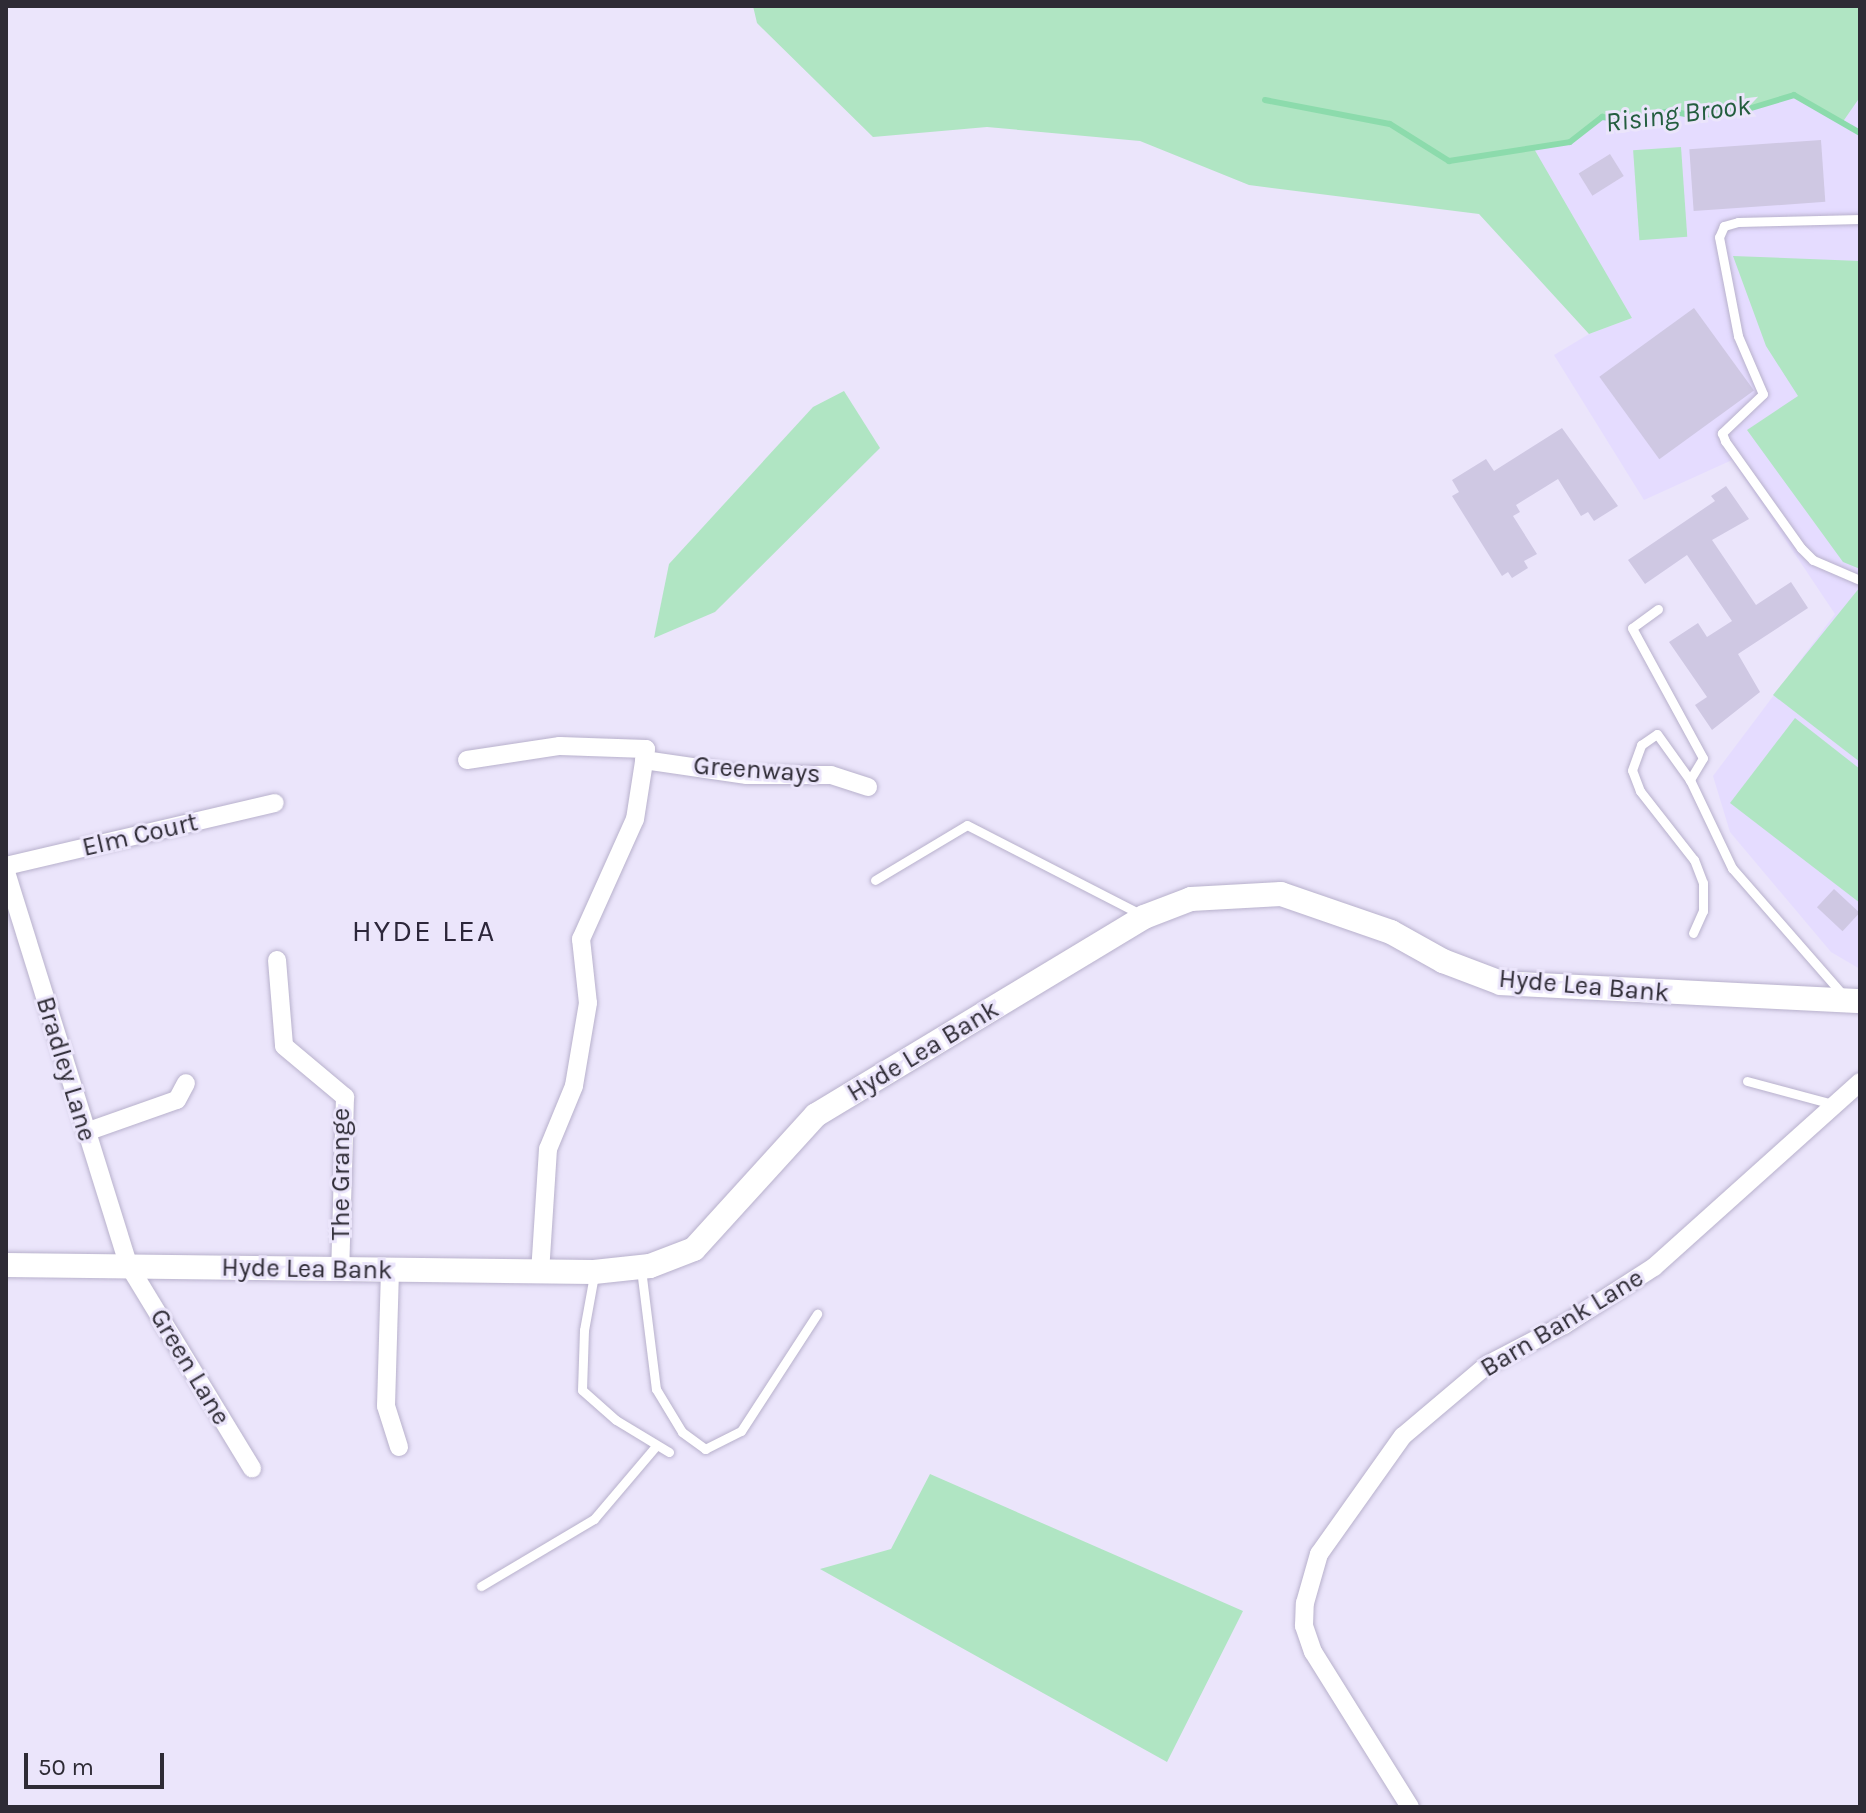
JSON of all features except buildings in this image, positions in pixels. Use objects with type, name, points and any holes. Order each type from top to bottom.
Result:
[{"type":"street","name":"Greenways","points":[[467,760],[560,746],[645,754],[747,775],[831,775],[868,787]]},
{"type":"street","points":[[540,1272],[548,1149],[574,1086],[588,1003],[581,939],[635,819],[645,754]]},
{"type":"street","name":"Elm Court","points":[[6,869],[275,803]]},
{"type":"street","name":"Bradley Lane","points":[[6,869],[129,1266]]},
{"type":"street","name":"Hyde Lea Bank","points":[[6,1265],[540,1272],[594,1272],[641,1267],[694,1249],[816,1115],[1144,917],[1191,899],[1281,894],[1391,932],[1501,983],[1854,1000]]},
{"type":"street","name":"The Grange","points":[[277,960],[284,1046],[345,1097],[340,1271]]},
{"type":"street","name":"Barn Bank Lane","points":[[1410,1807],[1308,1639],[1305,1603],[1319,1554],[1403,1436],[1487,1365],[1564,1325],[1654,1267],[1860,1082]]},
{"type":"street","points":[[86,1132],[177,1100],[186,1083]]},
{"type":"street","name":"Green Lane","points":[[129,1266],[252,1468]]},
{"type":"street","points":[[390,1271],[386,1406],[399,1447]]},
{"type":"lane","points":[[1860,219],[1738,222],[1724,226],[1719,237],[1738,336],[1763,394],[1722,433],[1725,441],[1801,548],[1813,560],[1860,580]]},
{"type":"lane","points":[[1658,609],[1632,628],[1703,758],[1690,780]]},
{"type":"lane","points":[[1693,933],[1703,911],[1703,883],[1694,860],[1640,791],[1632,770],[1641,745],[1657,734],[1690,780],[1732,868],[1854,1000]]},
{"type":"lane","points":[[875,880],[967,825],[1144,917]]},
{"type":"lane","points":[[1747,1081],[1790,1096],[1837,1104]]},
{"type":"lane","points":[[641,1267],[656,1389],[682,1432],[705,1449],[741,1431],[817,1314]]},
{"type":"lane","points":[[594,1272],[584,1330],[582,1390],[616,1420],[669,1452]]},
{"type":"lane","points":[[481,1586],[570,1538],[594,1519],[656,1446]]},
{"type":"shaded area","points":[[1860,6],[1860,969],[1831,952],[1730,832],[1713,776],[1835,614],[1732,460],[1644,500],[1554,355],[1589,334],[1632,318],[1483,159]]},
{"type":"green space","points":[[753,6],[1860,6],[1860,97],[1842,123],[1794,95],[1748,109],[1696,116],[1670,111],[1628,120],[1602,117],[1570,142],[1533,147],[1632,318],[1589,334],[1479,214],[1249,185],[1140,141],[987,127],[873,137],[757,23]]},
{"type":"green space","points":[[1681,147],[1687,237],[1639,240],[1633,150]]},
{"type":"green space","points":[[1733,256],[1860,261],[1860,569],[1843,562],[1747,430],[1798,396],[1766,346]]},
{"type":"green space","points":[[844,391],[880,448],[715,612],[654,638],[669,564],[813,407]]},
{"type":"green space","points":[[1860,587],[1860,762],[1773,695]]},
{"type":"green space","points":[[1795,718],[1860,769],[1860,903],[1730,803]]},
{"type":"green space","points":[[930,1474],[1243,1611],[1167,1762],[820,1569],[891,1549]]},
{"type":"waterway","name":"Rising Brook","points":[[1265,100],[1390,124],[1449,161],[1570,142],[1602,117],[1628,120],[1670,111],[1696,116],[1748,109],[1794,95],[1860,133]]},
{"type":"district","name":"HYDE LEA","points":[[424,931]]}]
